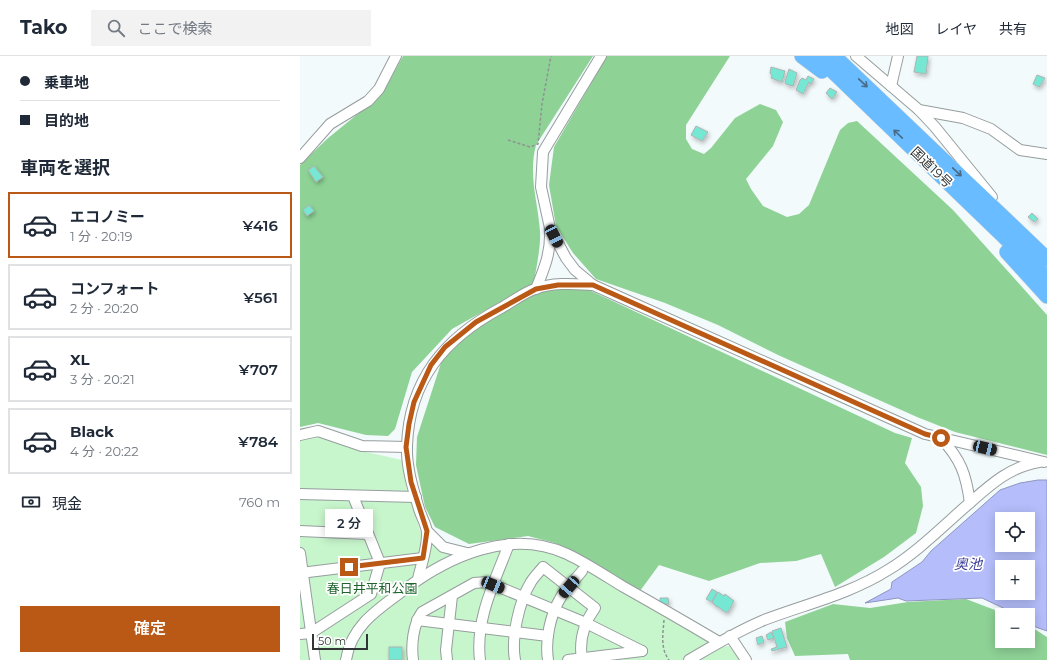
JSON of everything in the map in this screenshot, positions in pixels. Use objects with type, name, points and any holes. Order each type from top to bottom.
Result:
[{"type":"highway","points":[[802,56],[832,79],[845,84]]},
{"type":"highway","name":"国道19号","points":[[817,56],[845,84],[971,195],[1047,259]]},
{"type":"highway","name":"国道19号","points":[[834,56],[971,195],[1047,278]]},
{"type":"highway","points":[[1047,245],[992,197],[971,195],[971,212],[1047,296]]},
{"type":"street","points":[[300,158],[312,147],[330,124],[356,110],[372,97],[379,89],[396,56]]},
{"type":"street","points":[[536,289],[548,261],[551,245],[550,228],[541,187],[543,152],[601,56]]},
{"type":"street","points":[[856,56],[919,110],[935,127],[992,197]]},
{"type":"street","points":[[891,86],[898,56]]},
{"type":"street","points":[[919,110],[963,118],[991,129],[1020,150],[1047,154]]},
{"type":"street","points":[[550,228],[566,258],[575,270],[593,285],[925,434],[1046,462]]},
{"type":"street","points":[[418,579],[427,531],[411,482],[406,447],[414,402],[431,365],[445,347],[476,322],[536,289],[558,285],[593,285]]},
{"type":"street","points":[[300,435],[318,431],[362,446],[406,447]]},
{"type":"street","points":[[941,438],[951,449],[964,471],[970,503]]},
{"type":"street","points":[[689,660],[730,636],[763,621],[863,584],[911,555],[993,482],[1007,473],[1028,464],[1046,462]]},
{"type":"street","points":[[300,494],[416,497]]},
{"type":"street","points":[[300,634],[311,633],[371,594],[380,563],[353,496]]},
{"type":"street","points":[[300,531],[368,534]]},
{"type":"street","points":[[427,531],[443,547],[467,553]]},
{"type":"street","points":[[346,660],[352,638],[361,626],[370,616],[418,579],[467,553],[510,544],[532,545],[566,554],[719,642]]},
{"type":"street","points":[[480,660],[479,650],[485,606],[510,544]]},
{"type":"street","points":[[300,553],[301,573],[315,660]]},
{"type":"street","points":[[301,573],[423,558]]},
{"type":"street","points":[[515,660],[513,650],[518,614],[530,582],[543,567],[595,608],[583,631],[580,648],[582,659]]},
{"type":"street","points":[[548,660],[546,649],[550,623],[561,597],[582,571]]},
{"type":"street","points":[[413,660],[412,649],[417,620],[422,612],[474,583],[487,582],[556,610],[642,651]]},
{"type":"street","points":[[447,660],[446,650],[452,596]]},
{"type":"street","points":[[417,620],[548,636]]},
{"type":"street","points":[[730,636],[746,660]]},
{"type":"street","points":[[568,660],[642,651]]},
{"type":"street","points":[[632,660],[642,651]]},
{"type":"path","points":[[508,140],[530,147],[538,144],[542,104],[551,56]]},
{"type":"green space","points":[[403,56],[593,56],[536,145],[533,178],[540,237],[534,283],[452,329],[412,372],[395,429],[388,436],[366,435],[318,423],[300,427],[300,165],[327,139],[365,108],[385,89]]},
{"type":"green space","points":[[607,56],[730,56],[686,125],[686,139],[692,149],[704,154],[711,148],[735,118],[760,104],[776,110],[783,122],[773,146],[746,179],[763,206],[787,217],[799,214],[809,205],[840,130],[848,123],[857,121],[953,210],[1047,315],[1047,455],[955,432],[917,417],[778,355],[718,325],[665,303],[596,279],[573,253],[556,226],[549,185],[554,147]]},
{"type":"green space","points":[[565,289],[589,290],[895,433],[912,438],[905,463],[921,487],[923,506],[916,533],[884,557],[835,587],[821,554],[796,561],[760,563],[709,581],[659,565],[640,591],[555,543],[528,536],[469,544],[435,527],[425,507],[416,465],[417,437],[443,357],[480,324],[539,292]]},
{"type":"green space","name":"春日井平和公園","points":[[317,435],[362,451],[402,460],[407,491],[422,536],[441,551],[489,552],[513,548],[533,549],[560,556],[720,647],[729,646],[740,660],[300,660],[300,439]]},
{"type":"green space","points":[[966,599],[995,610],[995,648],[1035,648],[1035,629],[1047,637],[1047,660],[850,660],[848,654],[795,656],[787,638],[785,622],[833,604],[870,608],[908,602]]},
{"type":"water","name":"奥池","points":[[1047,480],[1047,631],[1035,627],[1035,608],[1003,608],[982,598],[906,601],[898,598],[865,603],[891,589],[892,582],[922,562],[931,551],[1000,490],[1020,483]]},
{"type":"building","points":[[917,56],[928,56],[926,74],[914,72]]},
{"type":"building","points":[[771,67],[785,71],[782,82],[771,78]]},
{"type":"building","points":[[789,69],[797,73],[793,86],[786,84],[785,82]]},
{"type":"building","points":[[1037,75],[1045,78],[1039,87],[1033,84]]},
{"type":"building","points":[[808,76],[814,79],[811,84],[809,82],[803,94],[796,90],[800,80],[802,78],[806,80]]},
{"type":"building","points":[[830,88],[837,92],[832,99],[826,93]]},
{"type":"building","points":[[696,126],[708,132],[702,141],[691,135]]},
{"type":"building","points":[[314,166],[323,177],[316,182],[308,170]]},
{"type":"building","points":[[309,205],[314,211],[307,216],[303,210]]},
{"type":"building","points":[[1032,213],[1038,219],[1034,222],[1028,217]]},
{"type":"building","points":[[712,589],[717,592],[712,602],[706,599]]},
{"type":"building","points":[[718,592],[724,596],[725,594],[734,601],[728,612],[725,612],[717,607],[712,602]]},
{"type":"building","points":[[660,598],[668,598],[669,604],[660,604]]},
{"type":"building","points":[[781,628],[787,647],[772,651],[771,649],[777,647],[772,631]]},
{"type":"building","points":[[771,632],[774,638],[768,640],[766,635]]},
{"type":"building","points":[[762,636],[764,642],[758,645],[756,638]]},
{"type":"building","points":[[389,647],[402,647],[402,660],[389,660]]},
{"type":"route","points":[[349,567],[423,558],[427,531],[411,482],[406,447],[414,402],[422,382],[431,365],[445,347],[459,335],[476,322],[536,289],[558,285],[593,285],[925,434],[941,438]]}]
